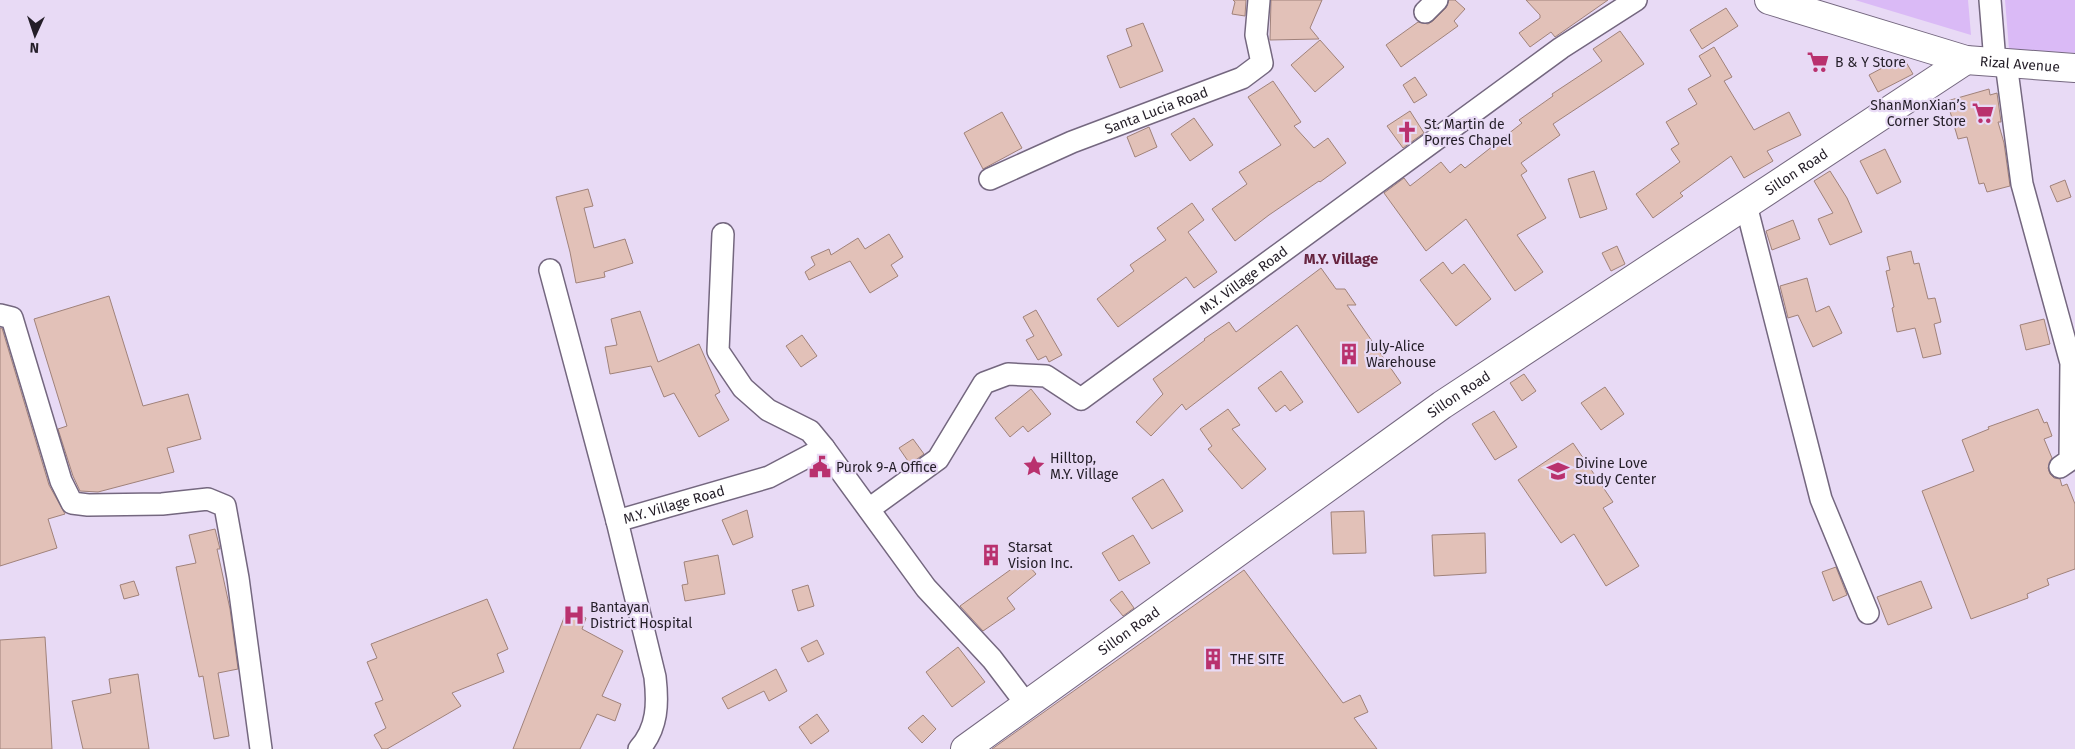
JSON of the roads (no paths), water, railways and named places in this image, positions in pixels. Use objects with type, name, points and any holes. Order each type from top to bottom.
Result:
[{"type":"main road","name":"Rizal Avenue","points":[[1769,0],[1966,60],[2075,68]]},
{"type":"main road","name":"Sillon Road","points":[[965,749],[1442,405],[1966,60]]},
{"type":"street","name":"Santa Lucia Road","points":[[990,179],[1072,142],[1242,78],[1262,63],[1256,35],[1259,0]]},
{"type":"street","name":"M.Y. Village Road","points":[[869,509],[938,459],[984,383],[1008,374],[1046,376],[1081,399],[1561,48],[1636,0]]},
{"type":"street","points":[[1990,0],[2022,184],[2071,363],[2070,460],[2060,467]]},
{"type":"street","points":[[1746,205],[1821,499],[1868,613]]},
{"type":"street","points":[[723,234],[718,351],[742,388],[768,410],[810,431],[926,588],[992,659],[1027,705]]},
{"type":"street","points":[[550,270],[617,521]]},
{"type":"street","points":[[0,315],[12,318],[61,481],[72,503],[88,505],[162,504],[208,499],[225,506],[238,578],[261,749]]},
{"type":"street","name":"M.Y. Village Road","points":[[639,749],[646,741],[654,723],[658,702],[655,677],[617,521],[769,477],[824,448]]},
{"type":"place","name":"B & Y Store","points":[[1818,62]]},
{"type":"place","name":"ShanMonXian’s Corner Store","points":[[1983,113]]},
{"type":"place","name":"St. Martin de Porres Chapel","points":[[1407,132]]},
{"type":"place","name":"July-Alice Warehouse","points":[[1349,354]]},
{"type":"place","name":"Hilltop, M.Y. Village","points":[[1034,466]]},
{"type":"place","name":"Purok 9-A Office","points":[[820,467]]},
{"type":"place","name":"Divine Love Study Center","points":[[1558,471]]},
{"type":"place","name":"Starsat Vision Inc.","points":[[991,555]]},
{"type":"place","name":"Bantayan District Hospital","points":[[574,615]]},
{"type":"place","name":"THE SITE","points":[[1213,659]]},
{"type":"district","name":"M.Y. Village","points":[[1341,259]]}]
